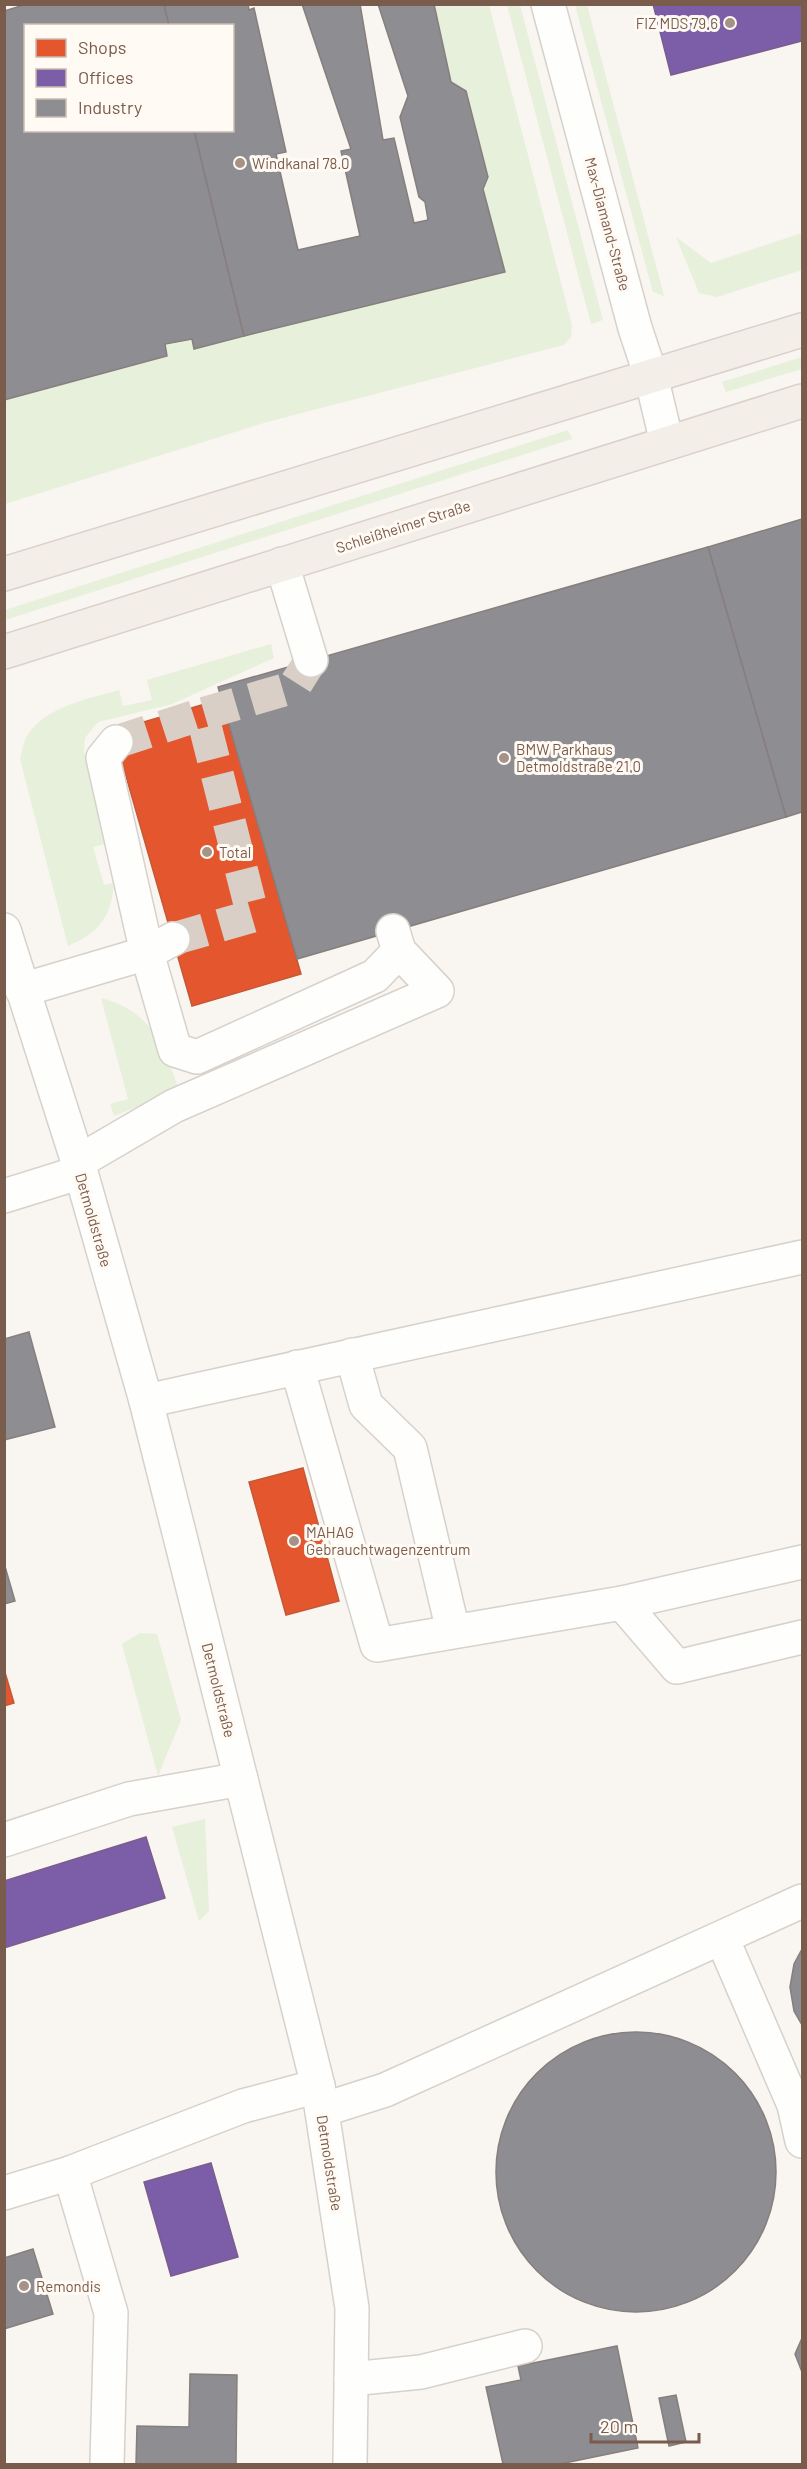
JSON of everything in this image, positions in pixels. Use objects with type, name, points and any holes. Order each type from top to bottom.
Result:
[{"type":"main road","points":[[4,574],[802,330]]},
{"type":"main road","name":"Schleißheimer Straße","points":[[4,652],[802,401]]},
{"type":"street","name":"Max-Diamand-Straße","points":[[548,4],[635,328],[651,376],[667,443]]},
{"type":"street","points":[[282,564],[311,660]]},
{"type":"street","points":[[4,1196],[79,1167],[174,1106],[437,991],[396,941],[375,976],[197,1057],[175,1050],[160,946],[103,758],[116,741]]},
{"type":"street","name":"Detmoldstraße","points":[[4,930],[79,1167],[146,1401],[320,2098],[351,2308],[350,2464]]},
{"type":"street","points":[[22,990],[160,946]]},
{"type":"street","points":[[146,1401],[802,1257]]},
{"type":"street","points":[[352,1355],[366,1405],[410,1448],[453,1631]]},
{"type":"street","points":[[297,1367],[377,1645],[622,1602],[802,1562]]},
{"type":"street","points":[[622,1602],[677,1666],[802,1636]]},
{"type":"street","points":[[4,1840],[129,1799],[242,1779]]},
{"type":"street","points":[[4,2193],[70,2173],[243,2106],[385,2090],[802,1901]]},
{"type":"street","points":[[722,1938],[794,2106],[802,2141]]},
{"type":"street","points":[[70,2173],[111,2313],[108,2464]]},
{"type":"street","points":[[351,2379],[421,2372],[525,2346]]},
{"type":"green space","points":[[434,5],[489,5],[572,325],[571,337],[564,345],[267,422],[5,504],[5,400],[167,357],[165,344],[192,339],[194,349],[505,272],[483,189],[488,177],[466,91],[451,82]]},
{"type":"green space","points":[[507,5],[520,5],[603,320],[591,324]]},
{"type":"green space","points":[[575,5],[587,5],[664,296],[653,292]]},
{"type":"green space","points":[[802,233],[802,270],[717,297],[699,293],[676,237],[711,263]]},
{"type":"green space","points":[[802,357],[802,369],[726,392],[722,382]]},
{"type":"green space","points":[[568,430],[572,439],[5,620],[5,610]]},
{"type":"green space","points":[[271,644],[274,658],[172,704],[98,722],[85,738],[84,752],[109,843],[93,847],[104,885],[114,883],[110,905],[102,922],[88,935],[68,946],[20,759],[27,736],[45,717],[68,705],[119,690],[123,706],[152,700],[147,680]]},
{"type":"green space","points":[[101,998],[132,1011],[153,1032],[167,1058],[179,1090],[114,1116],[110,1104],[128,1099]]},
{"type":"green space","points":[[140,1633],[157,1634],[181,1720],[158,1776],[122,1644]]},
{"type":"green space","points":[[205,1819],[209,1911],[199,1921],[172,1827]]},
{"type":"building: Shops","points":[[222,699],[301,974],[192,1006],[113,731]]},
{"type":"building: Shops","name":"MAHAG Gebrauchtwagenzentrum","points":[[303,1468],[339,1601],[286,1615],[249,1482]]},
{"type":"building: Shops","points":[[4,1669],[14,1703],[4,1706]]},
{"type":"building: Offices","name":"FIZ MDS 79.6","points":[[653,4],[802,4],[802,41],[671,75]]},
{"type":"building: Offices","points":[[146,1837],[165,1898],[4,1948],[4,1881]]},
{"type":"building: Offices","points":[[211,2163],[238,2257],[171,2276],[144,2182]]},
{"type":"building: Industry","points":[[27,4],[164,4],[169,24],[24,24],[24,132],[194,132],[244,336],[194,349],[192,339],[165,344],[167,356],[4,400],[4,11]]},
{"type":"building: Industry","name":"Windkanal 78.0","points":[[164,4],[248,4],[249,10],[254,8],[286,152],[276,154],[298,250],[360,236],[341,151],[351,149],[302,4],[360,4],[383,140],[394,138],[414,223],[428,220],[425,202],[419,197],[400,117],[408,96],[378,4],[434,4],[451,82],[466,91],[488,177],[483,189],[505,272],[244,336],[194,132],[234,132],[234,24],[169,24]]},
{"type":"building: Industry","points":[[802,519],[802,812],[786,817],[708,547]]},
{"type":"building: Industry","name":"BMW Parkhaus Detmoldstraße 21.0","points":[[708,547],[786,817],[297,959],[218,687]]},
{"type":"building: Industry","points":[[29,1332],[55,1427],[4,1440],[4,1339]]},
{"type":"building: Industry","points":[[4,1563],[15,1601],[4,1604]]},
{"type":"building: Industry","points":[[802,1949],[802,2025],[794,2011],[790,1987],[794,1964]]},
{"type":"building: Industry","points":[[622,2032],[650,2032],[690,2042],[702,2048],[725,2063],[745,2083],[766,2118],[774,2145],[776,2172],[774,2199],[766,2226],[745,2261],[725,2281],[702,2296],[677,2306],[650,2312],[622,2312],[582,2302],[570,2296],[547,2281],[527,2261],[512,2238],[502,2213],[496,2186],[496,2158],[506,2118],[512,2106],[527,2083],[547,2063],[570,2048],[595,2038]]},
{"type":"building: Industry","name":"Remondis","points":[[33,2249],[53,2314],[4,2329],[4,2258]]},
{"type":"building: Industry","points":[[802,2338],[802,2372],[795,2354]]},
{"type":"building: Industry","points":[[617,2346],[638,2448],[560,2464],[503,2464],[486,2387],[521,2380],[518,2366]]},
{"type":"building: Industry","points":[[190,2374],[237,2375],[236,2464],[136,2464],[137,2426],[189,2427]]},
{"type":"building: Industry","points":[[676,2395],[686,2442],[669,2446],[659,2398]]},
{"type":"tunnel","points":[[173,939],[253,916],[202,714],[294,687],[311,660]]},
{"type":"tunnel","points":[[116,742],[202,714]]},
{"type":"place","name":"FIZ MDS 79.6","points":[[730,23]]},
{"type":"place","name":"Windkanal 78.0","points":[[240,163]]},
{"type":"place","name":"BMW Parkhaus Detmoldstraße 21.0","points":[[504,758]]},
{"type":"place","name":"Total","points":[[207,852]]},
{"type":"place","name":"MAHAG Gebrauchtwagenzentrum","points":[[294,1541]]},
{"type":"place","name":"Remondis","points":[[24,2286]]}]
